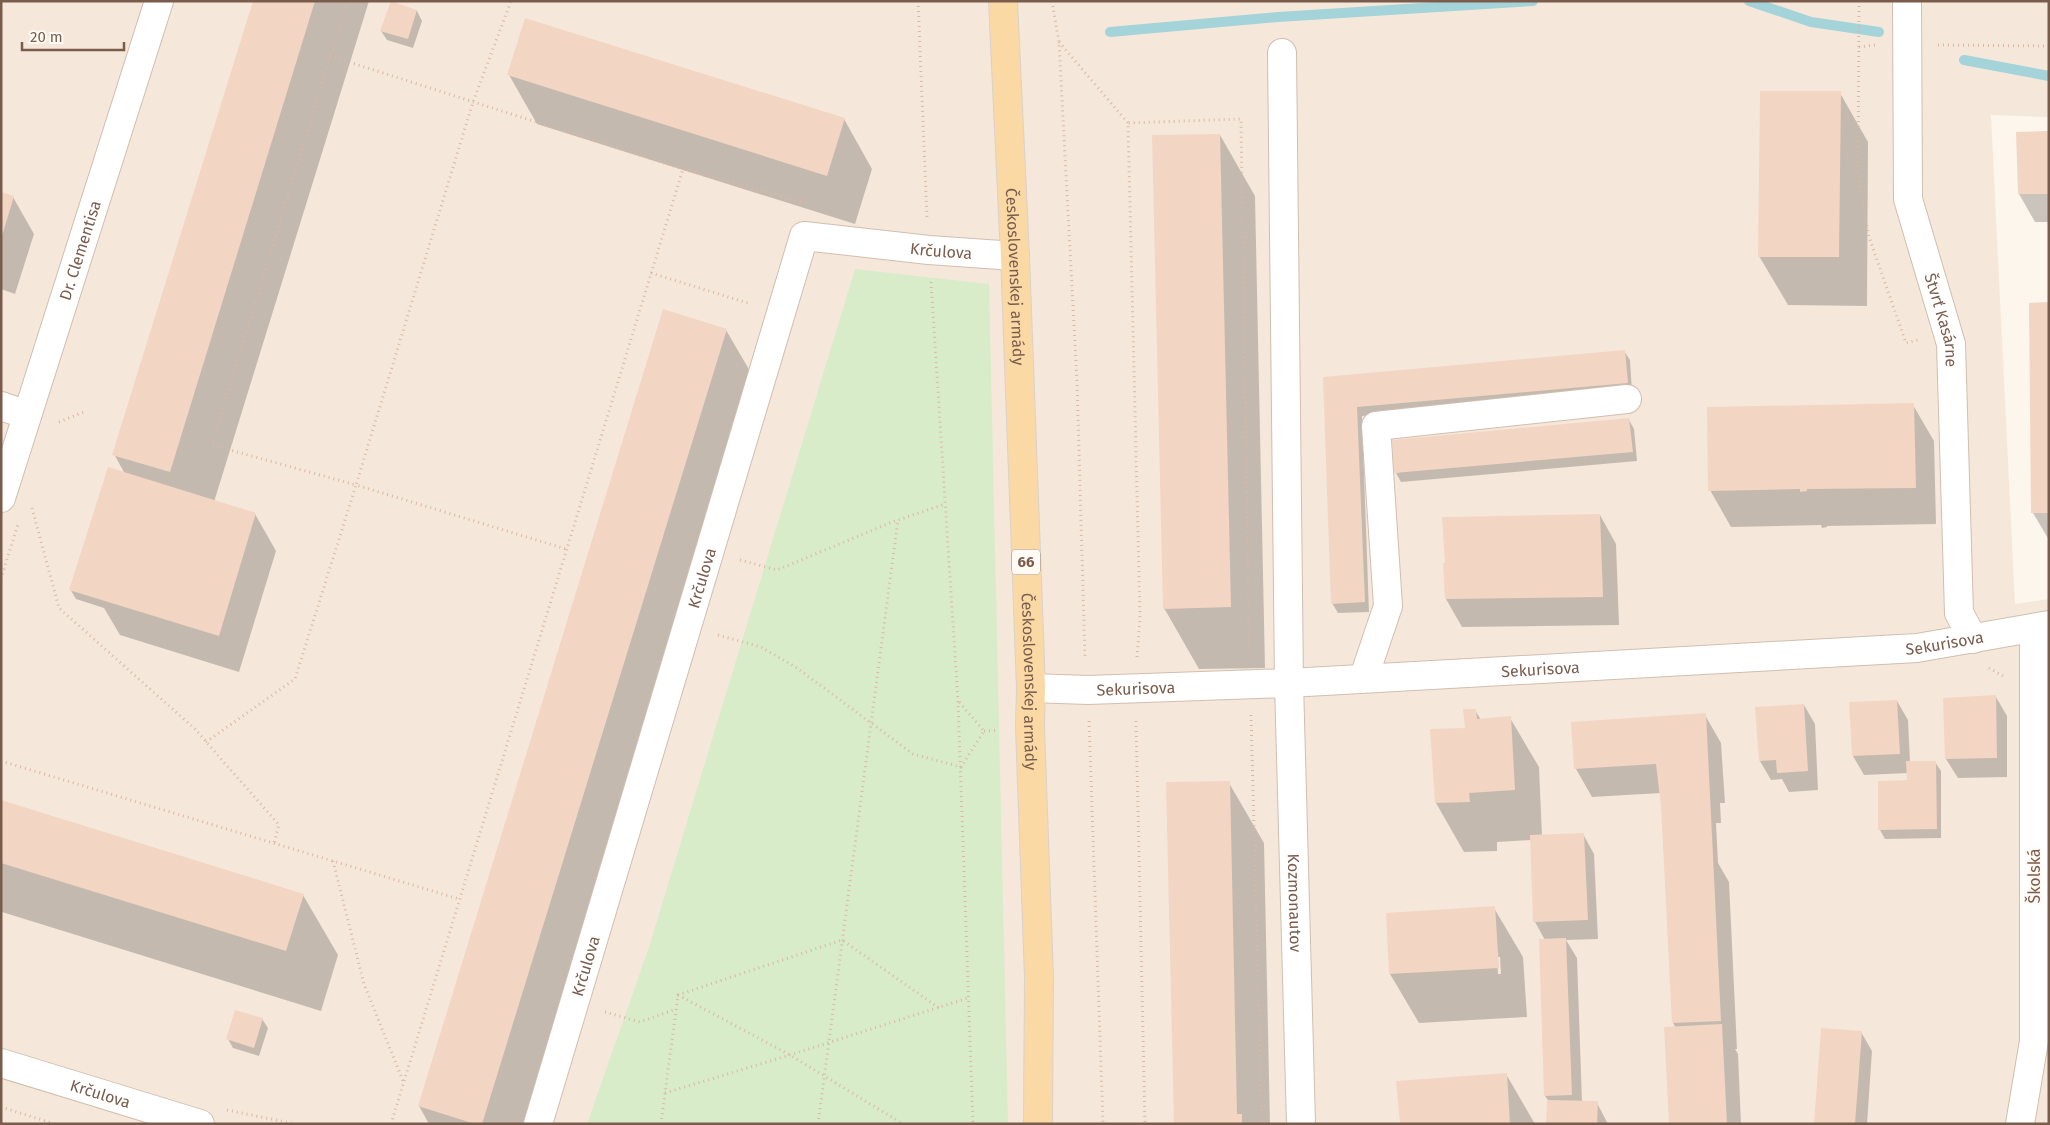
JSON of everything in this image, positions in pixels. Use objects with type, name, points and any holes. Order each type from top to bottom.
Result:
[{"type":"main road","name":"Československej armády","points":[[1003,1],[1015,256],[1031,688],[1030,727],[1039,977],[1038,1124]]},
{"type":"street","name":"Dr. Clementisa","points":[[1,498],[159,1]]},
{"type":"street","name":"Štvrť Kasárne","points":[[1907,1],[1908,199],[1951,344],[1958,613],[1973,639]]},
{"type":"street","name":"Kozmonautov","points":[[1282,53],[1289,683],[1301,1124]]},
{"type":"street","name":"Krčulova","points":[[538,1124],[804,236],[929,250],[1015,256]]},
{"type":"street","points":[[1364,677],[1388,606],[1376,426],[1627,399]]},
{"type":"street","points":[[1,406],[27,415]]},
{"type":"street","name":"Sekurisova","points":[[1031,688],[1088,690],[1289,683],[1364,677],[1917,648],[2041,627]]},
{"type":"street","name":"Školská","points":[[2020,1124],[2041,1046],[2041,627]]},
{"type":"street","name":"Krčulova","points":[[1,1063],[200,1124]]},
{"type":"path","points":[[347,1],[212,445],[356,485],[566,549]]},
{"type":"path","points":[[206,742],[295,679],[473,102],[511,1]]},
{"type":"path","points":[[918,1],[929,250],[958,702],[973,1124]]},
{"type":"path","points":[[1052,1],[1059,42],[1077,382],[1085,660],[1088,690],[1103,1124]]},
{"type":"path","points":[[1860,1],[1858,175],[1870,237],[1906,343],[1920,340]]},
{"type":"path","points":[[1059,42],[1128,123],[1140,608],[1136,688],[1145,1124]]},
{"type":"path","points":[[1933,44],[2049,46]]},
{"type":"path","points":[[330,56],[683,169],[813,205]]},
{"type":"path","points":[[1128,123],[1241,119],[1250,684],[1262,1124]]},
{"type":"path","points":[[391,1124],[683,169]]},
{"type":"path","points":[[30,503],[59,608],[195,729],[279,825],[274,843]]},
{"type":"path","points":[[710,552],[777,570],[898,520],[945,504]]},
{"type":"path","points":[[818,1124],[898,520]]},
{"type":"path","points":[[687,627],[761,647],[797,668],[913,754],[961,766]]},
{"type":"path","points":[[958,702],[984,731],[961,766]]},
{"type":"path","points":[[1,761],[460,899]]},
{"type":"path","points":[[333,861],[364,984],[403,1082]]},
{"type":"path","points":[[678,995],[842,940]]},
{"type":"path","points":[[842,940],[939,1008]]},
{"type":"path","points":[[661,1124],[678,995]]},
{"type":"path","points":[[678,995],[790,1055],[903,1124]]},
{"type":"path","points":[[665,1093],[968,998]]},
{"type":"path","points":[[574,1004],[640,1022],[676,1009]]},
{"type":"path","points":[[1,1107],[55,1124]]},
{"type":"shaded area","points":[[1,1],[2049,1],[2049,117],[1991,115],[2015,604],[2049,599],[2049,1124],[1,1124]]},
{"type":"green space","points":[[855,269],[989,284],[1008,1124],[587,1124],[649,947]]},
{"type":"building","points":[[253,1],[315,1],[170,472],[112,455]]},
{"type":"building","points":[[391,1],[417,10],[408,39],[380,31]]},
{"type":"building","points":[[525,18],[845,118],[827,176],[507,75]]},
{"type":"building","points":[[1760,91],[1841,91],[1839,257],[1758,257]]},
{"type":"building","points":[[2049,131],[2049,194],[2018,194],[2016,132]]},
{"type":"building","points":[[1220,134],[1231,607],[1163,609],[1152,135]]},
{"type":"building","points":[[1,192],[14,196],[2,236],[1,235]]},
{"type":"building","points":[[2049,302],[2049,513],[2031,513],[2029,303]]},
{"type":"building","points":[[663,309],[727,329],[482,1124],[475,1124],[418,1106]]},
{"type":"building","points":[[1625,350],[1628,383],[1357,407],[1365,602],[1331,604],[1323,377]]},
{"type":"building","points":[[1914,403],[1916,488],[1807,489],[1807,491],[1800,492],[1800,489],[1708,491],[1707,407]]},
{"type":"building","points":[[1629,418],[1633,452],[1394,473],[1392,440]]},
{"type":"building","points":[[108,467],[256,513],[219,636],[69,590]]},
{"type":"building","points":[[1600,514],[1603,597],[1445,599],[1442,517]]},
{"type":"building","points":[[1996,695],[1997,758],[1945,759],[1943,698]]},
{"type":"building","points":[[1897,700],[1900,754],[1852,756],[1849,702]]},
{"type":"building","points":[[1804,704],[1808,771],[1777,773],[1776,760],[1759,761],[1755,707]]},
{"type":"building","points":[[1463,709],[1476,709],[1477,719],[1511,716],[1515,790],[1469,793],[1470,802],[1435,803],[1430,729],[1465,728]]},
{"type":"building","points":[[1706,713],[1721,1021],[1672,1023],[1661,806],[1656,764],[1574,769],[1571,722]]},
{"type":"building","points":[[1906,761],[1936,761],[1937,829],[1878,830],[1878,781],[1907,780]]},
{"type":"building","points":[[1230,781],[1237,1114],[1242,1114],[1242,1124],[1174,1124],[1166,782]]},
{"type":"building","points":[[1,800],[304,894],[286,951],[1,863]]},
{"type":"building","points":[[1584,833],[1588,920],[1533,922],[1530,835]]},
{"type":"building","points":[[1495,906],[1499,968],[1389,974],[1386,913]]},
{"type":"building","points":[[1566,938],[1572,1095],[1544,1096],[1539,939]]},
{"type":"building","points":[[235,1010],[263,1018],[254,1048],[226,1039]]},
{"type":"building","points":[[1722,1024],[1727,1124],[1669,1124],[1664,1027]]},
{"type":"building","points":[[1821,1028],[1862,1031],[1855,1124],[1814,1124]]},
{"type":"building","points":[[1507,1073],[1510,1124],[1400,1124],[1396,1081]]},
{"type":"building","points":[[1547,1100],[1598,1101],[1597,1124],[1546,1124]]},
{"type":"waterway","points":[[1110,32],[1278,17],[1533,1]]},
{"type":"waterway","points":[[1749,1],[1811,22],[1879,32]]},
{"type":"waterway","points":[[1964,60],[2049,76]]}]
